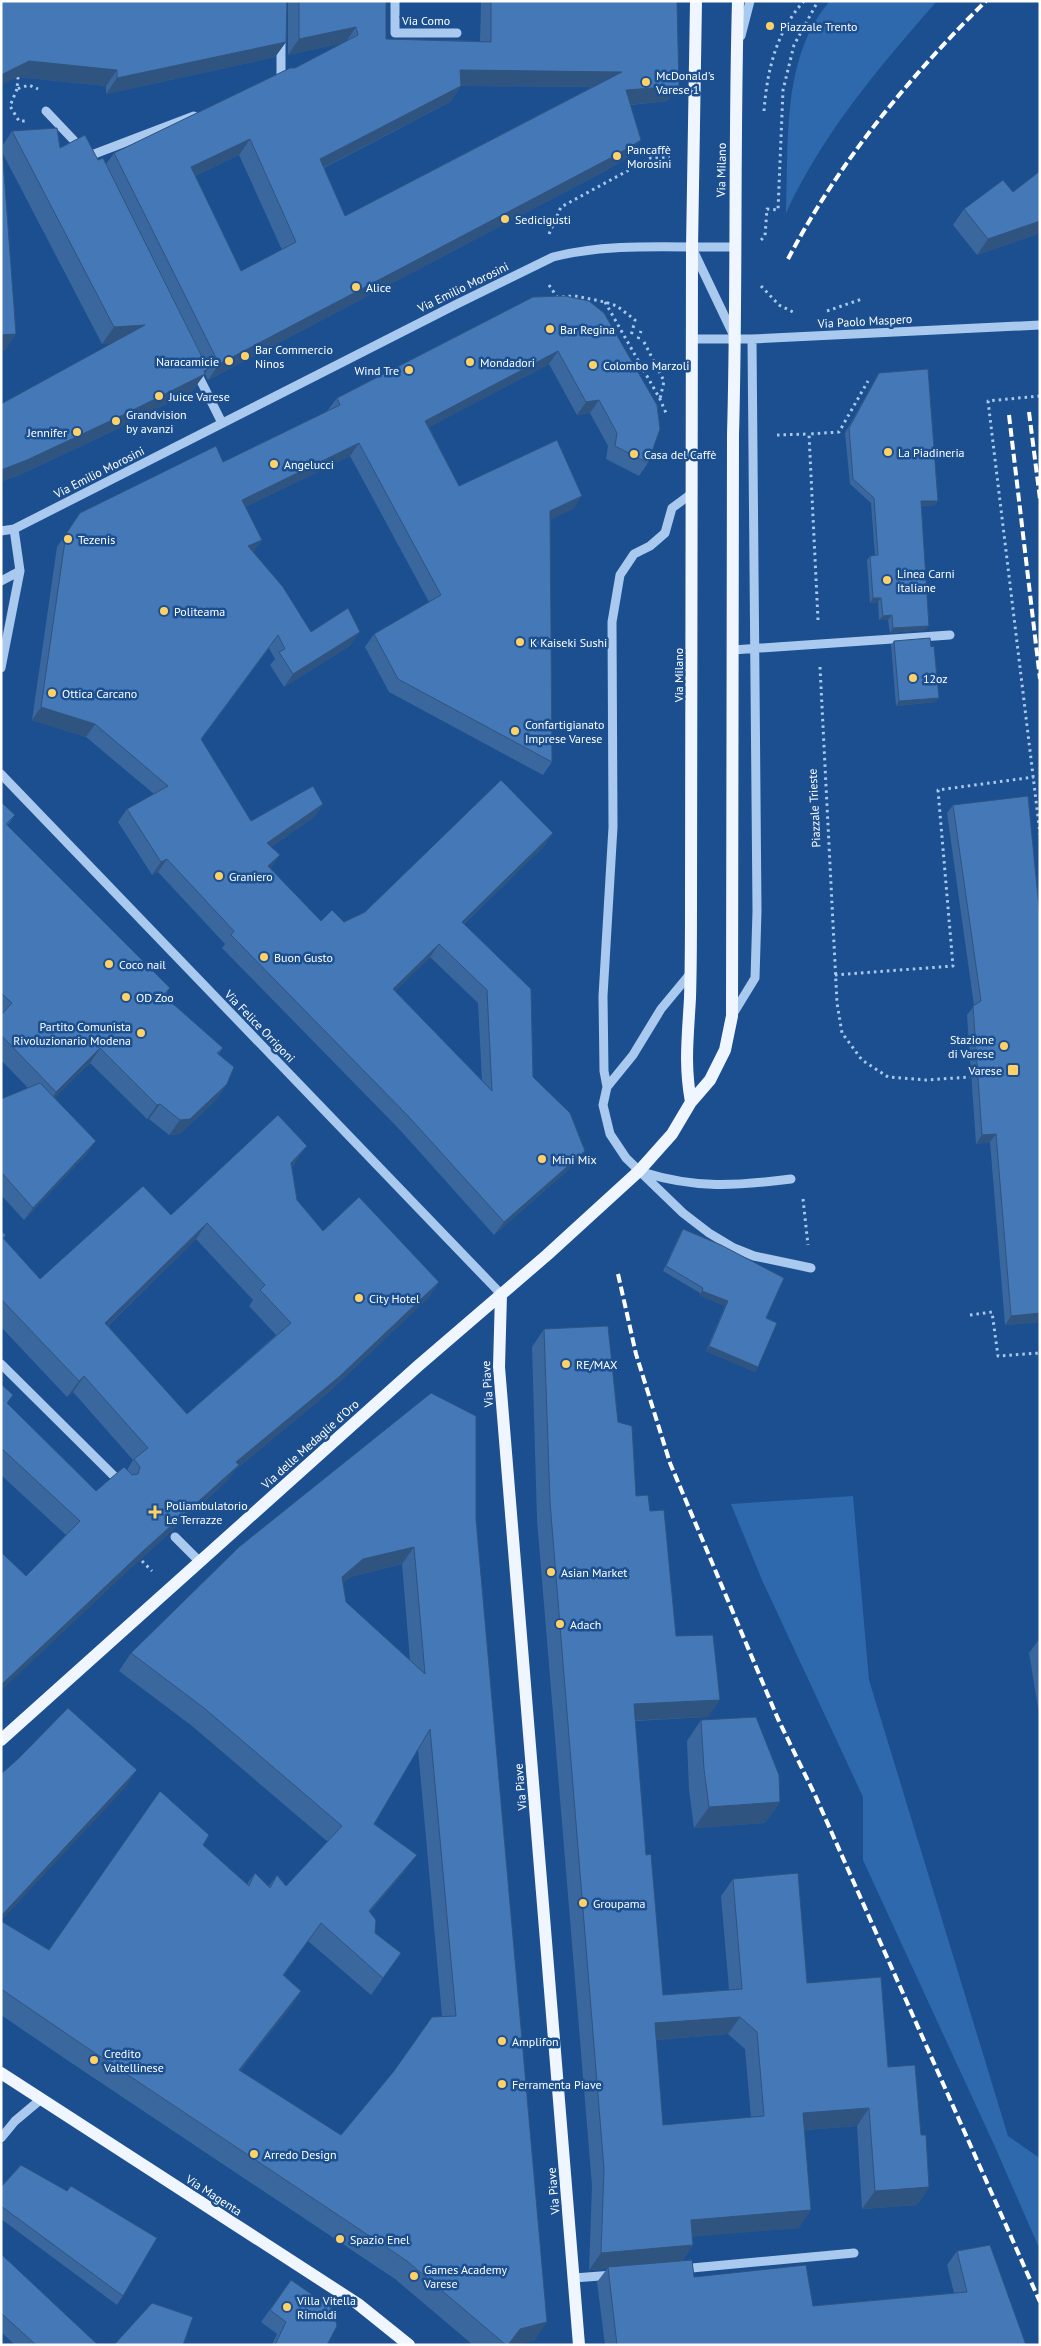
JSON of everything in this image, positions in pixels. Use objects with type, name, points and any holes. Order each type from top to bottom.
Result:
[{"type":"main road","name":"Via Milano","points":[[691,1102],[685,1057],[690,974],[692,248],[696,1]]},
{"type":"main road","name":"Via Milano","points":[[639,1171],[672,1134],[691,1102],[710,1080],[725,1050],[732,1016],[734,247],[738,1]]},
{"type":"main road","name":"Via delle Medaglie d'Oro","points":[[1,1740],[418,1366],[639,1171]]},
{"type":"main road","name":"Via Piave","points":[[501,1294],[499,1367],[579,2345]]},
{"type":"main road","name":"Via Magenta","points":[[1,2073],[358,2304],[409,2345]]},
{"type":"street","name":"Via Como","points":[[395,1],[395,33],[457,32]]},
{"type":"street","points":[[736,56],[750,1]]},
{"type":"street","points":[[281,78],[282,30]]},
{"type":"street","points":[[46,111],[89,156],[93,164]]},
{"type":"street","points":[[89,156],[206,111]]},
{"type":"street","name":"Via Emilio Morosini","points":[[1,531],[14,529],[537,265],[571,253],[590,250],[734,247]]},
{"type":"street","name":"Via Milano","points":[[692,248],[735,339]]},
{"type":"street","name":"Via Paolo Maspero","points":[[692,339],[735,339],[1040,325]]},
{"type":"street","name":"Via Milano","points":[[732,1016],[755,978],[757,911],[752,338]]},
{"type":"street","points":[[191,360],[222,423]]},
{"type":"street","points":[[691,494],[672,508],[665,533],[650,546],[634,554],[620,575],[612,622],[613,827],[603,996],[604,1071],[607,1087],[603,1106],[610,1134],[620,1151],[683,1213],[708,1233],[728,1244],[771,1260],[811,1268]]},
{"type":"street","points":[[1,668],[20,571],[14,529]]},
{"type":"street","points":[[1,581],[20,571]]},
{"type":"street","points":[[733,650],[950,635]]},
{"type":"street","name":"Via Felice Orrigoni","points":[[1,774],[501,1294]]},
{"type":"street","points":[[607,1087],[633,1055],[664,1004],[690,974]]},
{"type":"street","points":[[639,1171],[676,1182],[715,1186],[791,1180]]},
{"type":"street","points":[[1,1364],[123,1485]]},
{"type":"street","points":[[174,1537],[200,1562]]},
{"type":"street","points":[[1,2138],[15,2121],[40,2100]]},
{"type":"street","points":[[670,2270],[854,2253]]},
{"type":"street","points":[[574,2278],[622,2274]]},
{"type":"path","points":[[763,113],[766,82],[775,47],[794,13],[804,1]]},
{"type":"path","points":[[765,236],[767,209],[778,210],[783,90],[794,45],[818,1]]},
{"type":"path","points":[[561,207],[651,158]]},
{"type":"path","points":[[756,246],[757,237]]},
{"type":"path","points":[[537,265],[557,297],[574,296],[617,306],[635,320],[631,336]]},
{"type":"path","points":[[760,282],[762,289],[778,305],[798,314]]},
{"type":"path","points":[[819,313],[862,299]]},
{"type":"path","points":[[605,302],[660,399],[664,380],[644,342]]},
{"type":"path","points":[[638,339],[641,331]]},
{"type":"path","points":[[776,435],[839,432],[868,381]]},
{"type":"path","points":[[1040,396],[988,401],[1040,834]]},
{"type":"path","name":"Piazzale Trieste","points":[[809,434],[835,975],[842,1033],[862,1060],[888,1077],[926,1080],[970,1077]]},
{"type":"path","points":[[835,975],[953,966],[938,790],[1034,777]]},
{"type":"path","points":[[803,1196],[811,1268]]},
{"type":"path","points":[[970,1315],[992,1312],[998,1356],[1040,1353]]},
{"type":"shaded area","points":[[830,1],[937,1],[894,50],[835,128],[800,184],[786,213],[788,130],[795,74],[803,48],[814,23]]},
{"type":"shaded area","points":[[853,1496],[869,1680],[1008,2136],[1038,2157],[1040,2161],[1040,2250],[996,2149],[863,1860],[863,1797],[762,1580],[731,1504]]},
{"type":"building","points":[[1,1],[287,1],[286,42],[117,78],[117,70],[29,61],[1,75]]},
{"type":"building","points":[[299,1],[386,1],[386,39],[491,42],[491,1],[677,1],[679,86],[626,90],[641,140],[618,154],[219,364],[114,153],[290,68],[295,68],[358,35],[356,27],[299,39]],"holes":[[[460,70],[622,72],[345,216],[320,159],[461,86]],[[250,139],[296,242],[241,271],[191,167]]]},
{"type":"building","points":[[57,128],[60,148],[85,135],[98,160],[103,158],[208,369],[204,371],[205,374],[125,414],[27,460],[1,470],[1,404],[145,325],[114,327],[12,131]]},
{"type":"building","points":[[1,132],[16,334],[1,335]]},
{"type":"building","points":[[1040,171],[1040,221],[988,239],[964,209],[1003,180],[1013,192]]},
{"type":"building","points":[[565,296],[589,301],[604,313],[657,405],[660,429],[648,463],[615,446],[617,433],[599,400],[586,402],[558,351],[425,421],[459,486],[557,440],[582,496],[550,511],[552,762],[398,679],[374,634],[441,595],[359,443],[242,500],[262,540],[248,546],[283,587],[311,632],[348,608],[360,632],[293,674],[279,652],[285,649],[278,635],[201,739],[251,821],[313,786],[323,804],[267,843],[280,855],[268,866],[321,921],[332,910],[344,922],[365,912],[501,780],[553,833],[462,922],[531,989],[533,1077],[570,1113],[585,1151],[504,1222],[409,1117],[231,935],[234,931],[167,859],[161,862],[127,809],[168,786],[95,724],[41,707],[66,534],[80,513],[216,446],[223,462],[340,405],[337,398],[533,297]],"holes":[[[439,944],[487,990],[492,1091],[393,989]]]},
{"type":"building","points":[[928,369],[938,501],[921,501],[929,626],[893,628],[892,615],[883,616],[881,598],[873,598],[870,556],[878,555],[874,498],[853,479],[849,428],[879,373]]},
{"type":"building","points":[[930,638],[931,647],[934,646],[939,698],[899,701],[894,641]]},
{"type":"building","name":"Stazione di Varese","points":[[1028,796],[1040,918],[1040,1313],[1011,1316],[996,1134],[982,1135],[973,1006],[981,1001],[953,805]]},
{"type":"building","points":[[1,802],[15,815],[6,824],[170,988],[163,995],[223,1048],[217,1053],[234,1067],[227,1084],[190,1119],[180,1120],[160,1104],[157,1105],[100,1048],[56,1092],[1,1035],[1,1015],[12,1003],[1,993]]},
{"type":"building","points":[[40,1083],[96,1141],[33,1208],[1,1172],[1,1099]]},
{"type":"building","points":[[278,1115],[307,1146],[291,1163],[297,1200],[323,1231],[359,1197],[439,1282],[340,1376],[236,1462],[239,1465],[143,1551],[1,1685],[1,1552],[26,1576],[80,1521],[1,1448],[1,1384],[13,1395],[7,1403],[96,1491],[124,1467],[132,1475],[138,1474],[140,1467],[134,1459],[148,1448],[84,1376],[79,1381],[1,1299],[1,1231],[6,1235],[3,1238],[40,1279],[143,1186],[171,1215]],"holes":[[[207,1223],[265,1285],[260,1290],[291,1323],[187,1414],[105,1323]]]},
{"type":"building","points":[[683,1229],[721,1245],[784,1278],[766,1318],[777,1323],[758,1367],[709,1346],[728,1301],[702,1291],[703,1288],[666,1266]]},
{"type":"building","points":[[608,1326],[618,1422],[632,1426],[636,1496],[648,1495],[650,1511],[664,1510],[676,1636],[713,1635],[720,1700],[634,1704],[646,1855],[651,1854],[663,1995],[742,1989],[733,1879],[798,1873],[807,1983],[881,1977],[888,2067],[915,2065],[921,2135],[926,2135],[929,2187],[875,2191],[869,2108],[803,2113],[811,2210],[691,2220],[693,2245],[601,2253],[604,2169],[550,1502],[544,1329]],"holes":[[[740,2017],[757,2032],[764,2116],[663,2125],[655,2023]]]},
{"type":"building","points":[[431,1393],[476,1416],[476,1519],[547,2322],[520,2329],[508,2345],[407,2261],[1,1989],[1,1921],[49,1950],[160,1791],[209,1835],[203,1845],[249,1886],[255,1873],[270,1888],[277,1875],[286,1886],[342,1826],[204,1708],[131,1653],[239,1547]],"holes":[[[414,1547],[425,1674],[346,1602],[342,1577],[363,1559]],[[430,1729],[456,2016],[432,2017],[394,2071],[341,2135],[239,2070],[301,1991],[283,1975],[321,1923],[383,1978],[401,1953],[375,1933],[376,1920],[369,1911],[417,1855],[374,1824]]]},
{"type":"building","points":[[68,1708],[137,1770],[1,1916],[1,1774]]},
{"type":"building","points":[[756,1717],[779,1775],[780,1802],[709,1807],[701,1720]]},
{"type":"building","points":[[21,2165],[67,2191],[71,2186],[157,2238],[123,2296],[1,2206],[1,2187]]},
{"type":"building","points":[[990,2245],[1026,2345],[617,2345],[608,2267],[692,2260],[694,2277],[806,2265],[813,2306],[967,2292],[957,2251]]},
{"type":"building","points":[[1,2254],[98,2345],[36,2345],[1,2313]]},
{"type":"building","name":"Villa Vitella Rimoldi","points":[[291,2280],[333,2309],[337,2326],[327,2345],[275,2345],[286,2322],[270,2310]]},
{"type":"building","points":[[152,2303],[193,2317],[183,2345],[114,2345]]},
{"type":"railway","points":[[788,259],[829,189],[877,122],[929,60],[986,1]]},
{"type":"railway","points":[[1029,412],[1040,499]]},
{"type":"railway","points":[[1009,415],[1040,679]]},
{"type":"railway","points":[[618,1274],[636,1354],[670,1463],[778,1719],[815,1795],[1040,2302]]},
{"type":"place","name":"Piazzale Trento","points":[[770,26]]},
{"type":"place","name":"McDonald's Varese 1","points":[[646,82]]},
{"type":"place","name":"Pancaffè Morosini","points":[[617,156]]},
{"type":"place","name":"Sedicigusti","points":[[505,219]]},
{"type":"place","name":"Alice","points":[[356,287]]},
{"type":"place","name":"Bar Regina","points":[[550,329]]},
{"type":"place","name":"Bar Commercio Ninos","points":[[245,356]]},
{"type":"place","name":"Naracamicie","points":[[229,361]]},
{"type":"place","name":"Mondadori","points":[[470,362]]},
{"type":"place","name":"Colombo Marzoli","points":[[593,365]]},
{"type":"place","name":"Wind Tre","points":[[409,370]]},
{"type":"place","name":"Juice Varese","points":[[159,396]]},
{"type":"place","name":"Grandvision by avanzi","points":[[116,421]]},
{"type":"place","name":"Jennifer","points":[[77,432]]},
{"type":"place","name":"La Piadineria","points":[[888,452]]},
{"type":"place","name":"Casa del Caffè","points":[[634,454]]},
{"type":"place","name":"Angelucci","points":[[274,464]]},
{"type":"place","name":"Tezenis","points":[[68,539]]},
{"type":"place","name":"Linea Carni Italiane","points":[[887,580]]},
{"type":"place","name":"Politeama","points":[[164,611]]},
{"type":"place","name":"K Kaiseki Sushi","points":[[520,642]]},
{"type":"place","name":"12oz","points":[[913,678]]},
{"type":"place","name":"Ottica Carcano","points":[[52,693]]},
{"type":"place","name":"Confartigianato Imprese Varese","points":[[515,731]]},
{"type":"place","name":"Graniero","points":[[219,876]]},
{"type":"place","name":"Buon Gusto","points":[[264,957]]},
{"type":"place","name":"Coco nail","points":[[109,964]]},
{"type":"place","name":"OD Zoo","points":[[126,997]]},
{"type":"place","name":"Partito Comunista Rivoluzionario Modena","points":[[141,1033]]},
{"type":"place","name":"Stazione di Varese","points":[[1004,1046]]},
{"type":"place","name":"Varese","points":[[1013,1070]]},
{"type":"place","name":"Mini Mix","points":[[542,1159]]},
{"type":"place","name":"City Hotel","points":[[359,1298]]},
{"type":"place","name":"RE/MAX","points":[[566,1364]]},
{"type":"place","name":"Poliambulatorio Le Terrazze","points":[[155,1512]]},
{"type":"place","name":"Asian Market","points":[[551,1572]]},
{"type":"place","name":"Adach","points":[[560,1624]]},
{"type":"place","name":"Groupama","points":[[583,1903]]},
{"type":"place","name":"Amplifon","points":[[502,2041]]},
{"type":"place","name":"Credito Valtellinese","points":[[94,2060]]},
{"type":"place","name":"Ferramenta Piave","points":[[502,2084]]},
{"type":"place","name":"Arredo Design","points":[[254,2154]]},
{"type":"place","name":"Spazio Enel","points":[[340,2239]]},
{"type":"place","name":"Games Academy Varese","points":[[414,2276]]},
{"type":"place","name":"Villa Vitella Rimoldi","points":[[287,2307]]}]
